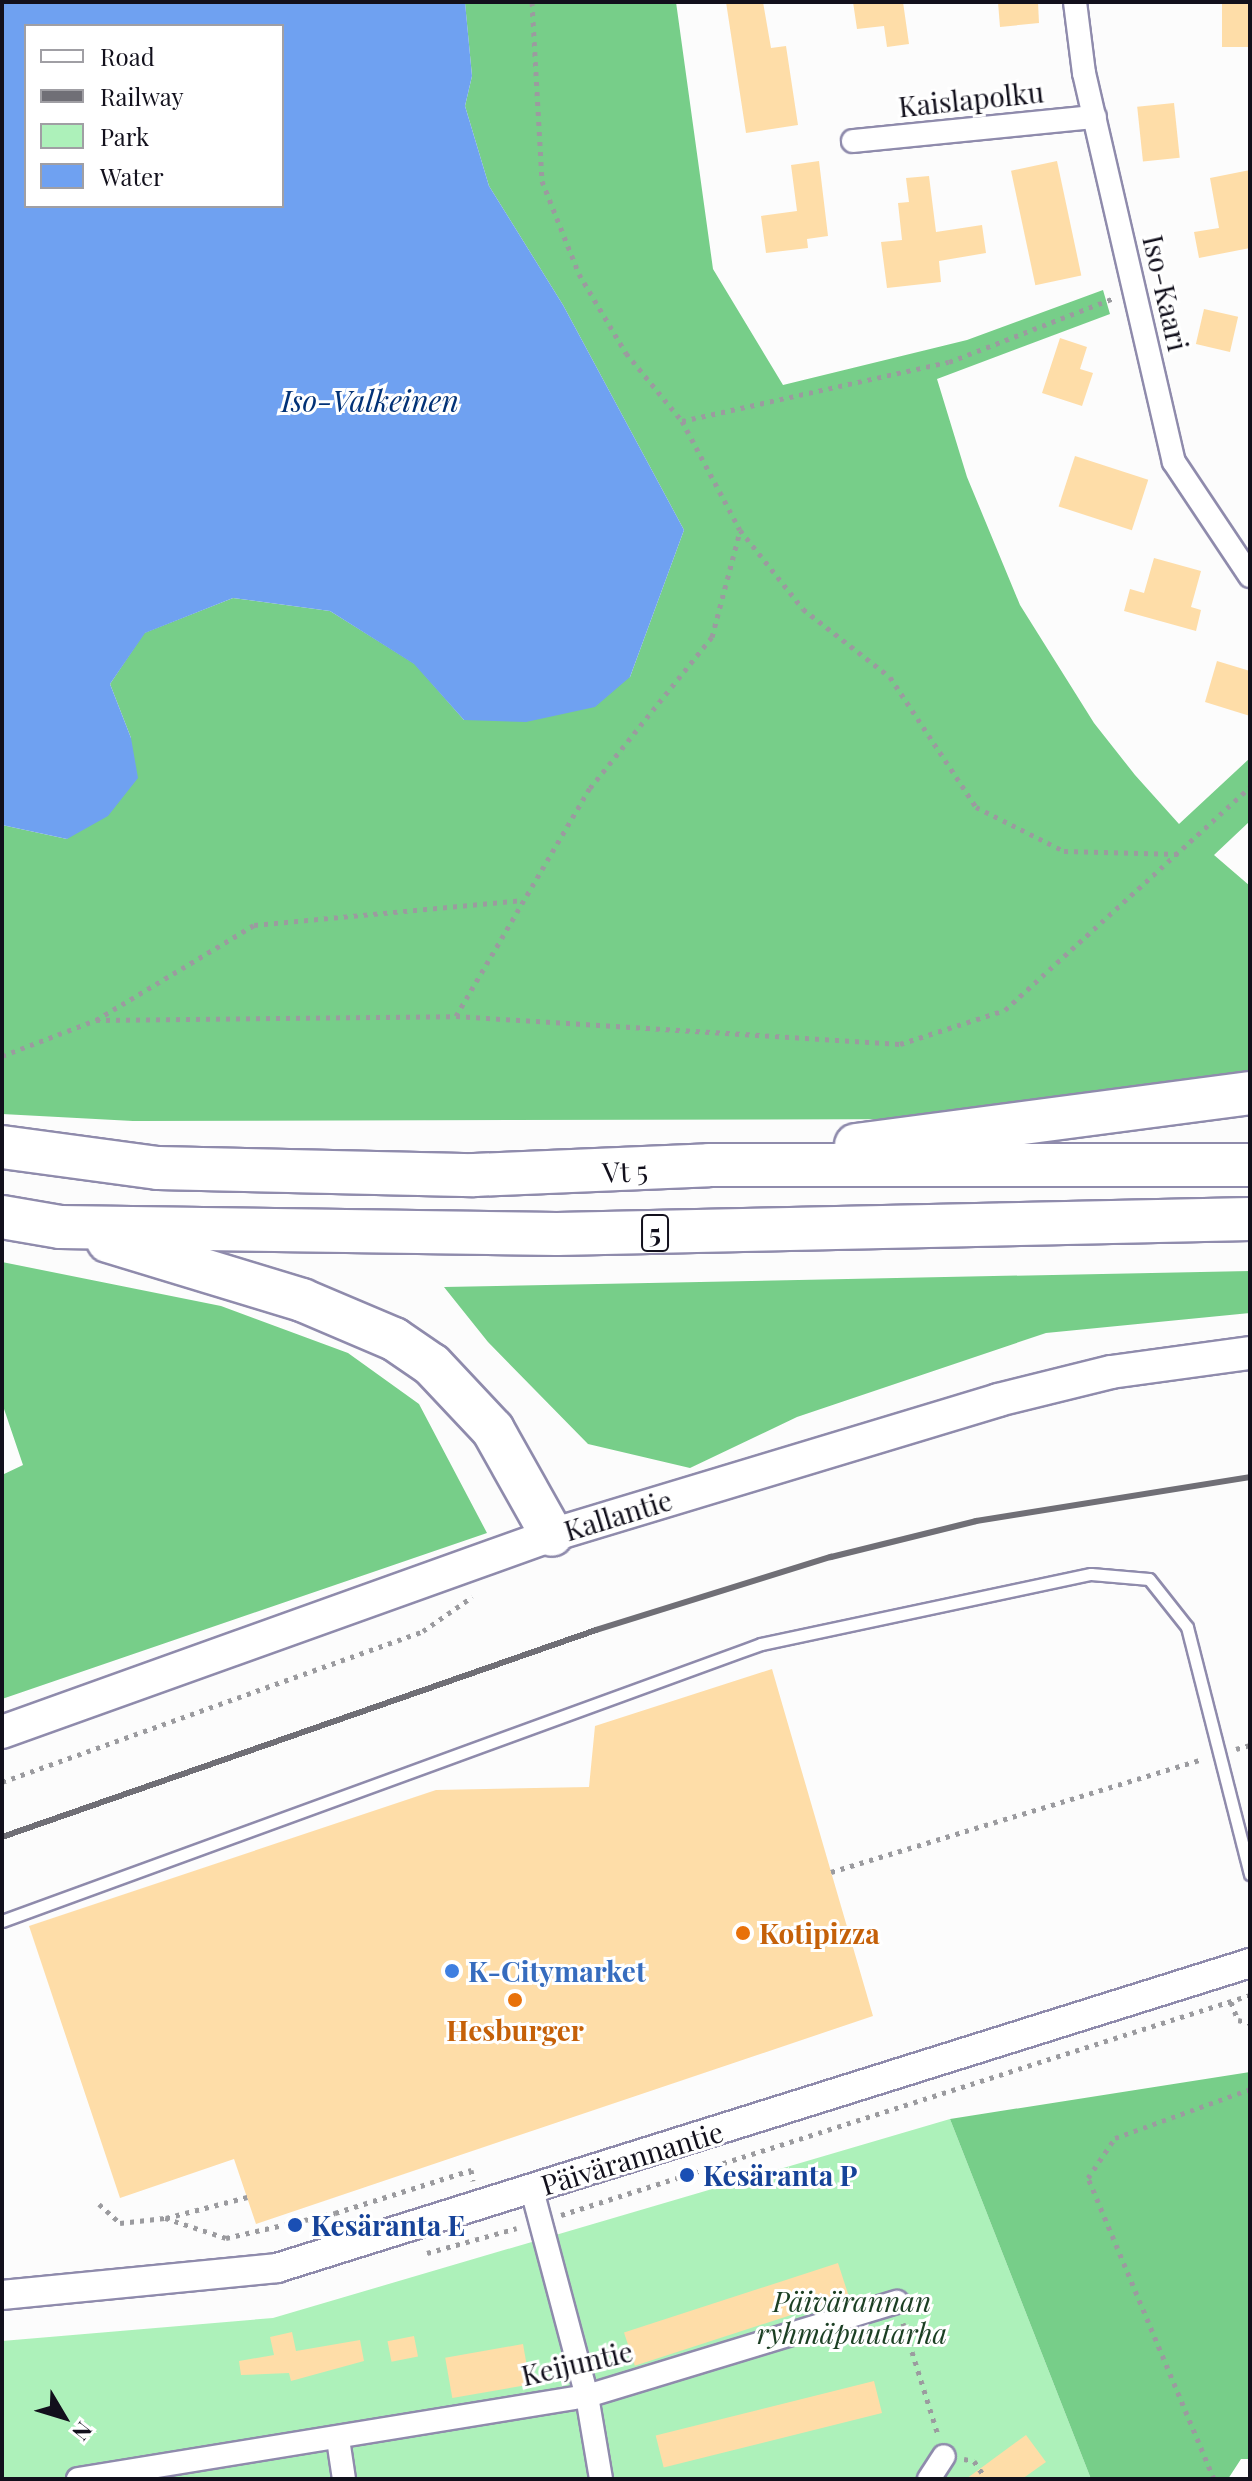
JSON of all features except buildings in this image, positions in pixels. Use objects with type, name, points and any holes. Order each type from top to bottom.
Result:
[{"type":"highway","points":[[709,1165],[1250,1093]]},
{"type":"highway","name":"Vt 5","points":[[2,1147],[158,1168],[474,1175],[709,1165],[1250,1165]]},
{"type":"highway","name":"5","points":[[2,1217],[60,1227],[557,1234],[1250,1219]]},
{"type":"highway","points":[[60,1227],[302,1300],[394,1339],[432,1365],[493,1430],[552,1535]]},
{"type":"main road","name":"Kallantie","points":[[2,1732],[552,1535],[998,1400],[1111,1372],[1250,1353]]},
{"type":"street","name":"Iso-Kaari","points":[[1075,2],[1095,117],[1174,462],[1250,576]]},
{"type":"street","name":"Kaislapolku","points":[[853,141],[1095,117]]},
{"type":"street","name":"Päivärannantie","points":[[2,2295],[229,2277],[532,2190],[1250,1963]]},
{"type":"street","points":[[532,2190],[587,2396],[601,2479]]},
{"type":"street","name":"Keijuntie","points":[[78,2479],[587,2396],[897,2302]]},
{"type":"street","points":[[338,2439],[344,2479]]},
{"type":"street","points":[[929,2479],[944,2456]]},
{"type":"lane","points":[[2,1921],[761,1644],[1091,1574],[1149,1579],[1187,1627],[1250,1874]]},
{"type":"path","points":[[532,2],[542,181],[579,274],[626,353],[682,421],[740,530],[803,609],[890,677],[976,807],[1064,851],[1180,854]]},
{"type":"path","points":[[682,421],[949,362],[1134,290]]},
{"type":"path","points":[[456,1016],[590,788],[712,637],[740,530]]},
{"type":"path","points":[[96,1020],[456,1016],[900,1044],[1005,1010],[1180,854],[1250,787]]},
{"type":"path","points":[[2,1056],[96,1020],[254,925],[524,900]]},
{"type":"path","points":[[2,1782],[423,1631],[482,1591]]},
{"type":"path","points":[[831,1872],[1250,1745]]},
{"type":"path","points":[[1231,2002],[1238,2020],[1250,2023]]},
{"type":"path","points":[[1214,2479],[1088,2178],[1115,2138],[1250,2089]]},
{"type":"path","points":[[165,2218],[226,2238],[255,2236],[471,2170],[486,2237]]},
{"type":"path","points":[[99,2204],[120,2223],[165,2218],[247,2197]]},
{"type":"path","points":[[897,2302],[944,2456]]},
{"type":"green space","points":[[676,2],[713,269],[783,385],[967,340],[1103,290],[1110,314],[937,379],[967,477],[1020,605],[1094,723],[1135,775],[1179,824],[1250,758],[1250,821],[1214,855],[1250,886],[1250,1073],[934,1119],[133,1121],[2,1114],[2,825],[67,839],[131,738],[110,684],[144,633],[233,598],[330,611],[415,664],[464,720],[630,677],[684,530],[563,305],[489,186],[465,106],[472,76],[465,3]]},
{"type":"green space","points":[[2,1262],[221,1306],[348,1353],[419,1404],[487,1533],[2,1699],[2,1475],[23,1465],[2,1403]]},
{"type":"green space","points":[[1250,1271],[1250,1313],[1046,1333],[797,1417],[690,1468],[588,1444],[488,1342],[444,1287]]},
{"type":"green space","points":[[1250,2072],[1250,2459],[1241,2459],[1228,2479],[1091,2479],[950,2119]]},
{"type":"green space","name":"Päivärannan ryhmäpuutarha","points":[[950,2119],[1091,2479],[2,2479],[2,2341],[273,2318]]},
{"type":"water","name":"Iso-Valkeinen","points":[[2,2],[465,2],[472,76],[465,106],[489,186],[563,305],[684,530],[630,677],[595,707],[526,722],[464,720],[414,664],[330,611],[233,598],[145,633],[110,684],[131,738],[138,778],[108,816],[67,839],[2,825]]},
{"type":"railway","points":[[2,1837],[596,1630],[831,1557],[976,1521],[1250,1477]]},
{"type":"place","name":"Kotipizza","points":[[743,1933]]},
{"type":"place","name":"K-Citymarket","points":[[452,1971]]},
{"type":"place","name":"Hesburger","points":[[515,2000]]},
{"type":"place","name":"Kesäranta P","points":[[687,2175]]},
{"type":"place","name":"Kesäranta E","points":[[295,2225]]}]
